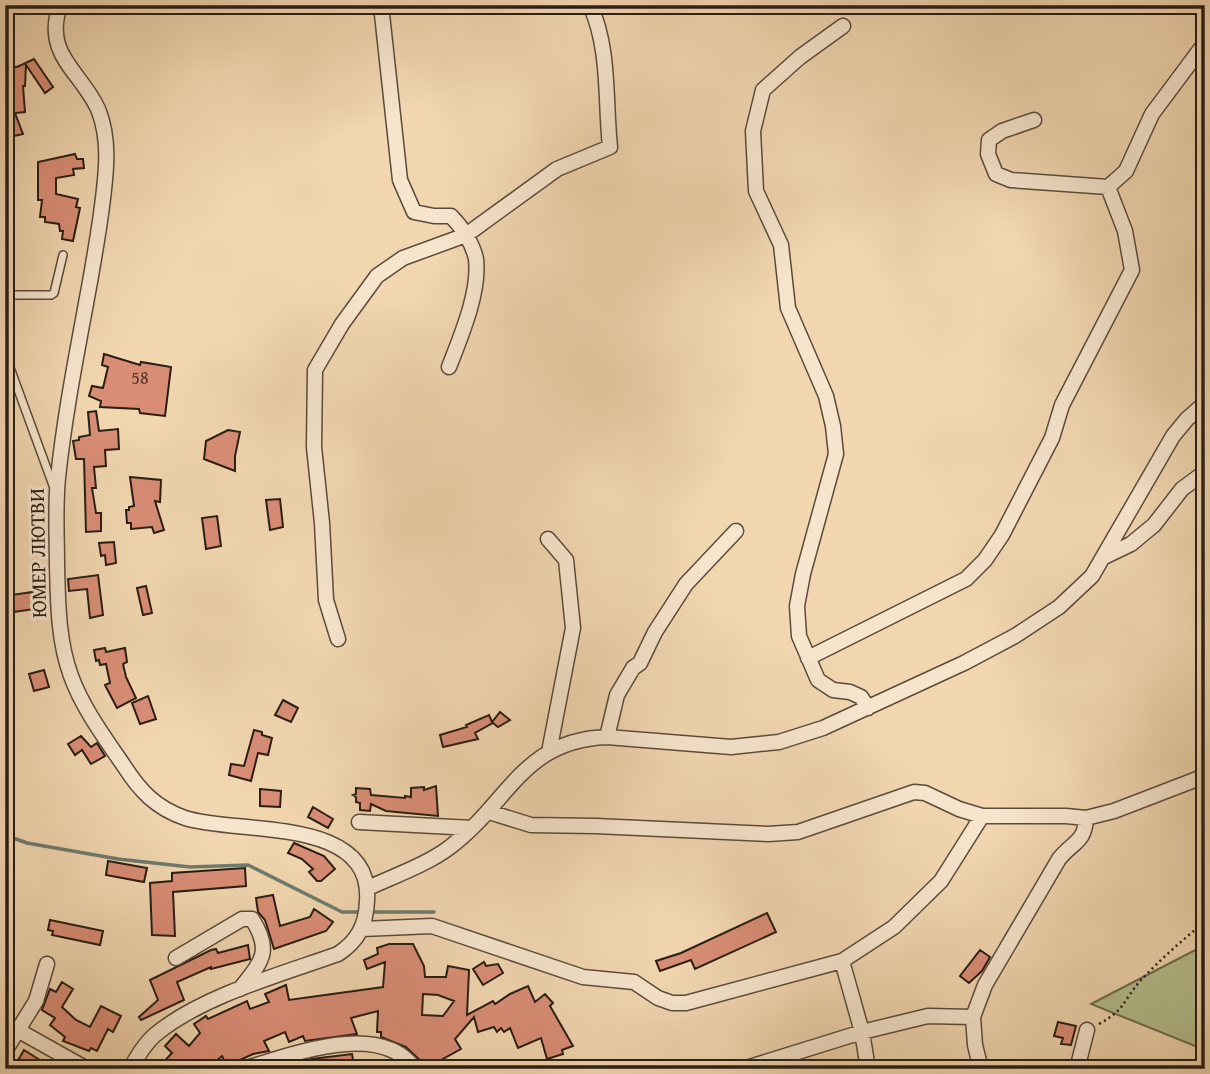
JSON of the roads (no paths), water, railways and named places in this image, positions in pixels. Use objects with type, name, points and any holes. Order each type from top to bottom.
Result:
[{"type":"street","points":[[381,5],[400,180],[414,212],[452,216],[466,235],[476,258],[474,289],[465,326],[449,367]]},
{"type":"street","points":[[338,639],[326,600],[314,447],[315,370],[342,324],[376,276],[403,258],[466,235],[558,169],[610,147],[605,66],[598,23],[590,5]]},
{"type":"street","name":"ЮМЕР ЛЮТВИ","points":[[58,11],[55,36],[58,49],[99,111],[105,134],[107,162],[103,204],[66,414],[57,496],[58,604],[63,648],[71,678],[124,766],[148,799],[182,817],[208,824],[302,833],[320,838],[347,853],[359,868],[368,888]]},
{"type":"street","points":[[843,26],[800,57],[763,90],[753,131],[756,191],[781,246],[788,308],[826,396],[836,454],[796,606],[799,636],[818,680],[833,690],[850,692],[861,697],[868,708]]},
{"type":"street","points":[[1034,120],[1002,131],[989,140],[988,155],[996,174],[1011,180],[1108,187],[1126,171],[1152,114],[1205,43]]},
{"type":"street","points":[[808,658],[966,579],[985,561],[1002,535],[1052,438],[1062,405],[1132,270],[1125,231],[1108,187]]},
{"type":"street","points":[[130,1069],[155,1035],[183,1016],[239,990],[338,954],[355,941],[364,918],[368,888],[447,849],[489,812],[530,764],[550,751],[588,738],[607,737],[731,747],[779,742],[868,708],[1015,636],[1059,607],[1092,576],[1173,436],[1186,419],[1205,403]]},
{"type":"street","points":[[1104,557],[1131,544],[1154,525],[1182,489],[1205,472]]},
{"type":"street","points":[[607,737],[617,695],[633,668],[640,663],[655,632],[686,584],[736,531]]},
{"type":"street","points":[[548,539],[566,560],[573,628],[550,751]]},
{"type":"street","points":[[489,812],[531,825],[768,834],[798,832],[914,792],[925,793],[959,809],[982,816],[1086,818],[1114,811],[1205,776]]},
{"type":"street","points":[[364,918],[432,926],[583,977],[635,982],[658,998],[672,1003],[686,1003],[842,961],[894,927],[941,881],[982,816]]},
{"type":"street","points":[[981,1069],[975,1045],[973,1017],[985,985],[1059,859],[1077,844],[1083,835],[1086,818]]},
{"type":"street","points":[[359,822],[472,828]]},
{"type":"street","points":[[176,958],[242,919],[252,919],[262,935],[265,949],[261,962],[239,990]]},
{"type":"street","points":[[842,961],[862,1032],[868,1069]]},
{"type":"street","points":[[5,1051],[36,1001],[47,964]]},
{"type":"street","points":[[743,1069],[862,1032],[928,1016],[973,1017]]},
{"type":"street","points":[[5,1023],[87,1069]]},
{"type":"street","points":[[1077,1069],[1087,1030]]},
{"type":"street","points":[[243,1069],[320,1046],[343,1044],[385,1048],[401,1055],[415,1069]]},
{"type":"lane","points":[[5,295],[47,296],[54,293],[63,255]]},
{"type":"lane","points":[[5,354],[57,496]]},
{"type":"waterway","points":[[5,835],[27,843],[118,859],[190,867],[248,865],[342,912],[362,912]]},
{"type":"waterway","points":[[370,912],[434,912]]}]
